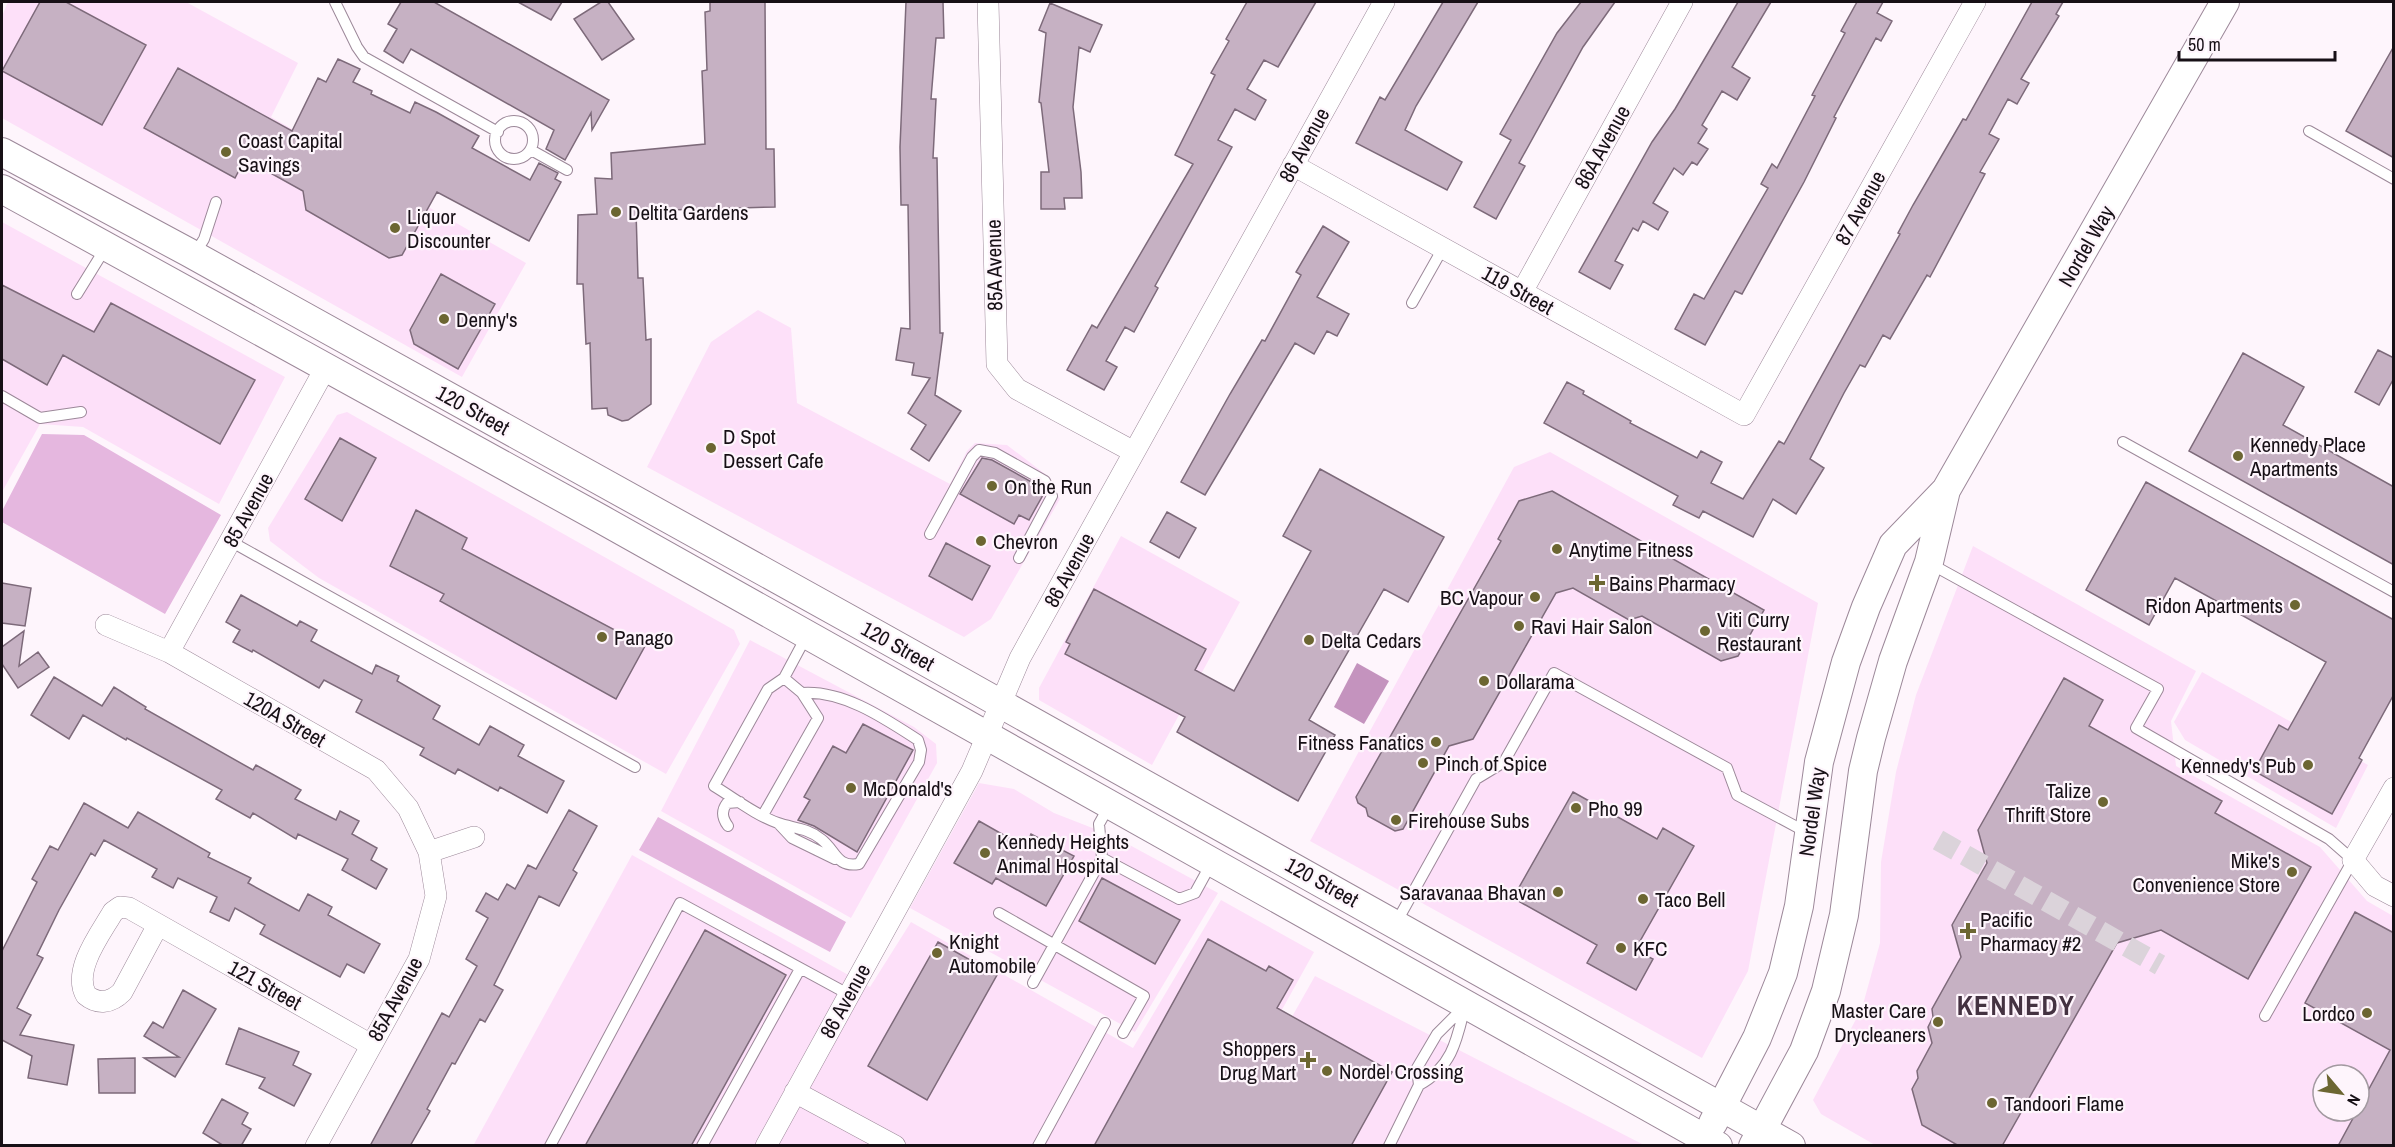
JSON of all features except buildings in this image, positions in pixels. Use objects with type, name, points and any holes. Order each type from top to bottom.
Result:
[{"type":"main road","name":"Nordel Way","points":[[1708,1143],[1722,1106],[1757,1038],[1783,973],[1799,906],[1819,762],[1846,662],[1873,589],[1893,545],[1946,490],[2225,2]]},
{"type":"main road","name":"120 Street","points":[[2,152],[194,255],[1396,923],[1722,1106],[1757,1137],[1791,1146]]},
{"type":"main road","name":"120 Street","points":[[2,189],[1213,860],[1708,1143]]},
{"type":"main road","points":[[326,367],[341,360],[429,410],[481,415]]},
{"type":"main road","name":"Nordel Way","points":[[1757,1137],[1804,1051],[1826,991],[1844,915],[1866,760],[1893,661],[1929,562],[1946,490]]},
{"type":"main road","points":[[1285,903],[1306,897],[1366,926],[1385,928],[1396,923]]},
{"type":"street","name":"85A Avenue","points":[[988,2],[997,364],[1017,388],[1134,452]]},
{"type":"street","name":"86 Avenue","points":[[766,1146],[972,771],[1020,658],[1384,2]]},
{"type":"street","name":"86A Avenue","points":[[1522,292],[1683,2]]},
{"type":"street","name":"87 Avenue","points":[[1744,415],[1975,2]]},
{"type":"street","name":"119 Street","points":[[1293,165],[1744,415]]},
{"type":"street","name":"85 Avenue","points":[[168,652],[326,367]]},
{"type":"street","name":"120A Street","points":[[106,625],[168,652],[376,770],[408,808],[429,852]]},
{"type":"street","points":[[2394,788],[2353,861],[2375,886],[2394,896]]},
{"type":"street","points":[[429,852],[474,837]]},
{"type":"street","name":"85A Avenue","points":[[316,1146],[419,959],[436,896],[429,852]]},
{"type":"street","name":"121 Street","points":[[158,925],[371,1045]]},
{"type":"street","points":[[795,1092],[895,1146]]},
{"type":"lane","points":[[335,2],[364,57],[498,132]]},
{"type":"lane","points":[[511,121],[523,123],[532,132],[531,150],[520,158],[502,155],[496,145],[498,132],[511,121]]},
{"type":"lane","points":[[2309,132],[2394,178]]},
{"type":"lane","points":[[531,150],[567,170]]},
{"type":"lane","points":[[194,255],[204,239],[216,202]]},
{"type":"lane","points":[[77,294],[106,247]]},
{"type":"lane","points":[[1412,303],[1443,248]]},
{"type":"lane","points":[[2,396],[40,418],[81,412]]},
{"type":"lane","points":[[2123,442],[2394,592]]},
{"type":"lane","points":[[930,534],[972,457],[979,450],[995,453],[1045,481],[1052,496],[1019,558]]},
{"type":"lane","points":[[230,541],[635,767]]},
{"type":"lane","points":[[1929,562],[2158,689],[2136,728],[2329,839],[2353,861],[2265,1016]]},
{"type":"lane","points":[[802,693],[818,692],[850,701],[918,740],[921,750],[919,762],[865,858],[859,864],[850,866],[792,838],[778,823],[714,786],[768,689],[784,678],[807,635]]},
{"type":"lane","points":[[1396,923],[1476,779],[1504,762],[1554,673],[1727,768],[1737,795],[1808,833]]},
{"type":"lane","points":[[763,815],[818,718],[802,693],[784,678]]},
{"type":"lane","points":[[728,826],[723,820],[724,807],[727,803],[740,802]]},
{"type":"lane","points":[[1033,983],[1102,858],[1099,824],[1110,803]]},
{"type":"lane","points":[[1102,858],[1179,900],[1195,892],[1213,860]]},
{"type":"lane","points":[[550,1146],[681,903],[848,994]]},
{"type":"lane","points":[[999,913],[1143,996],[1123,1033]]},
{"type":"lane","points":[[702,1146],[800,969]]},
{"type":"lane","points":[[1389,1146],[1419,1085],[1417,1068],[1437,1034],[1465,1006]]},
{"type":"lane","points":[[1419,1085],[1436,1076],[1456,1044],[1465,1006]]},
{"type":"lane","points":[[1038,1146],[1106,1023]]},
{"type":"shaded area","points":[[8,2],[186,2],[298,63],[271,117],[526,263],[462,377],[2,118],[2,16]]},
{"type":"shaded area","points":[[2,222],[285,377],[219,504],[83,427],[40,424],[2,492]]},
{"type":"shaded area","points":[[758,310],[791,328],[797,403],[950,484],[967,451],[975,443],[1007,445],[1045,474],[1060,499],[991,619],[964,637],[647,467],[711,342]]},
{"type":"shaded area","points":[[347,412],[734,630],[740,644],[666,774],[319,578],[270,541],[268,528],[337,415]]},
{"type":"shaded area","points":[[42,434],[84,435],[221,515],[165,614],[2,522],[2,511]]},
{"type":"shaded area","points":[[1550,452],[1818,603],[1748,971],[1702,1058],[1310,841],[1514,467]]},
{"type":"shaded area","points":[[1121,536],[1240,602],[1152,765],[1039,700],[1039,688]]},
{"type":"shaded area","points":[[1973,546],[2196,671],[2171,721],[2176,766],[2320,847],[2367,901],[2393,916],[2393,1145],[1875,1145],[1821,1114],[1813,1100],[1862,1008],[1880,943],[1881,862],[1896,772],[1916,695]]},
{"type":"shaded area","points":[[750,640],[914,727],[936,744],[937,763],[851,918],[661,811]]},
{"type":"shaded area","points":[[1357,663],[1389,681],[1364,724],[1334,707]]},
{"type":"shaded area","points":[[2202,672],[2368,765],[2336,828],[2185,740],[2174,722]]},
{"type":"shaded area","points":[[979,783],[1014,789],[1054,813],[1113,836],[1218,893],[1135,1032],[910,908]]},
{"type":"shaded area","points":[[658,817],[846,922],[830,952],[639,850]]},
{"type":"shaded area","points":[[632,855],[870,987],[911,922],[1133,1048],[1221,900],[1314,952],[1207,1145],[473,1146]]},
{"type":"shaded area","points":[[1315,976],[1644,1145],[1219,1146]]},
{"type":"tunnel","points":[[1938,840],[2160,965]]},
{"type":"place","name":"Coast Capital Savings","points":[[226,152]]},
{"type":"place","name":"Deltita Gardens","points":[[616,212]]},
{"type":"place","name":"Liquor Discounter","points":[[395,228]]},
{"type":"place","name":"Denny's","points":[[444,319]]},
{"type":"place","name":"D Spot Dessert Cafe","points":[[711,448]]},
{"type":"place","name":"Kennedy Place Apartments","points":[[2238,456]]},
{"type":"place","name":"On the Run","points":[[992,486]]},
{"type":"place","name":"Chevron","points":[[981,541]]},
{"type":"place","name":"Anytime Fitness","points":[[1557,549]]},
{"type":"place","name":"Bains Pharmacy","points":[[1597,583]]},
{"type":"place","name":"BC Vapour","points":[[1535,597]]},
{"type":"place","name":"Ridon Apartments","points":[[2295,605]]},
{"type":"place","name":"Ravi Hair Salon","points":[[1519,626]]},
{"type":"place","name":"Viti Curry Restaurant","points":[[1705,631]]},
{"type":"place","name":"Panago","points":[[602,637]]},
{"type":"place","name":"Delta Cedars","points":[[1309,640]]},
{"type":"place","name":"Dollarama","points":[[1484,681]]},
{"type":"place","name":"Fitness Fanatics","points":[[1436,742]]},
{"type":"place","name":"Pinch of Spice","points":[[1423,763]]},
{"type":"place","name":"Kennedy's Pub","points":[[2308,765]]},
{"type":"place","name":"McDonald's","points":[[851,788]]},
{"type":"place","name":"Talize Thrift Store","points":[[2103,802]]},
{"type":"place","name":"Pho 99","points":[[1576,808]]},
{"type":"place","name":"Firehouse Subs","points":[[1396,820]]},
{"type":"place","name":"Kennedy Heights Animal Hospital","points":[[985,853]]},
{"type":"place","name":"Mike's Convenience Store","points":[[2292,872]]},
{"type":"place","name":"Saravanaa Bhavan","points":[[1558,892]]},
{"type":"place","name":"Taco Bell","points":[[1643,899]]},
{"type":"place","name":"Pacific Pharmacy #2","points":[[1968,931]]},
{"type":"place","name":"KFC","points":[[1621,948]]},
{"type":"place","name":"Knight Automobile","points":[[937,953]]},
{"type":"place","name":"Lordco","points":[[2367,1013]]},
{"type":"place","name":"Master Care Drycleaners","points":[[1938,1022]]},
{"type":"place","name":"Shoppers Drug Mart","points":[[1308,1060]]},
{"type":"place","name":"Nordel Crossing","points":[[1327,1071]]},
{"type":"place","name":"Tandoori Flame","points":[[1992,1103]]},
{"type":"district","name":"KENNEDY","points":[[2016,1005]]}]
